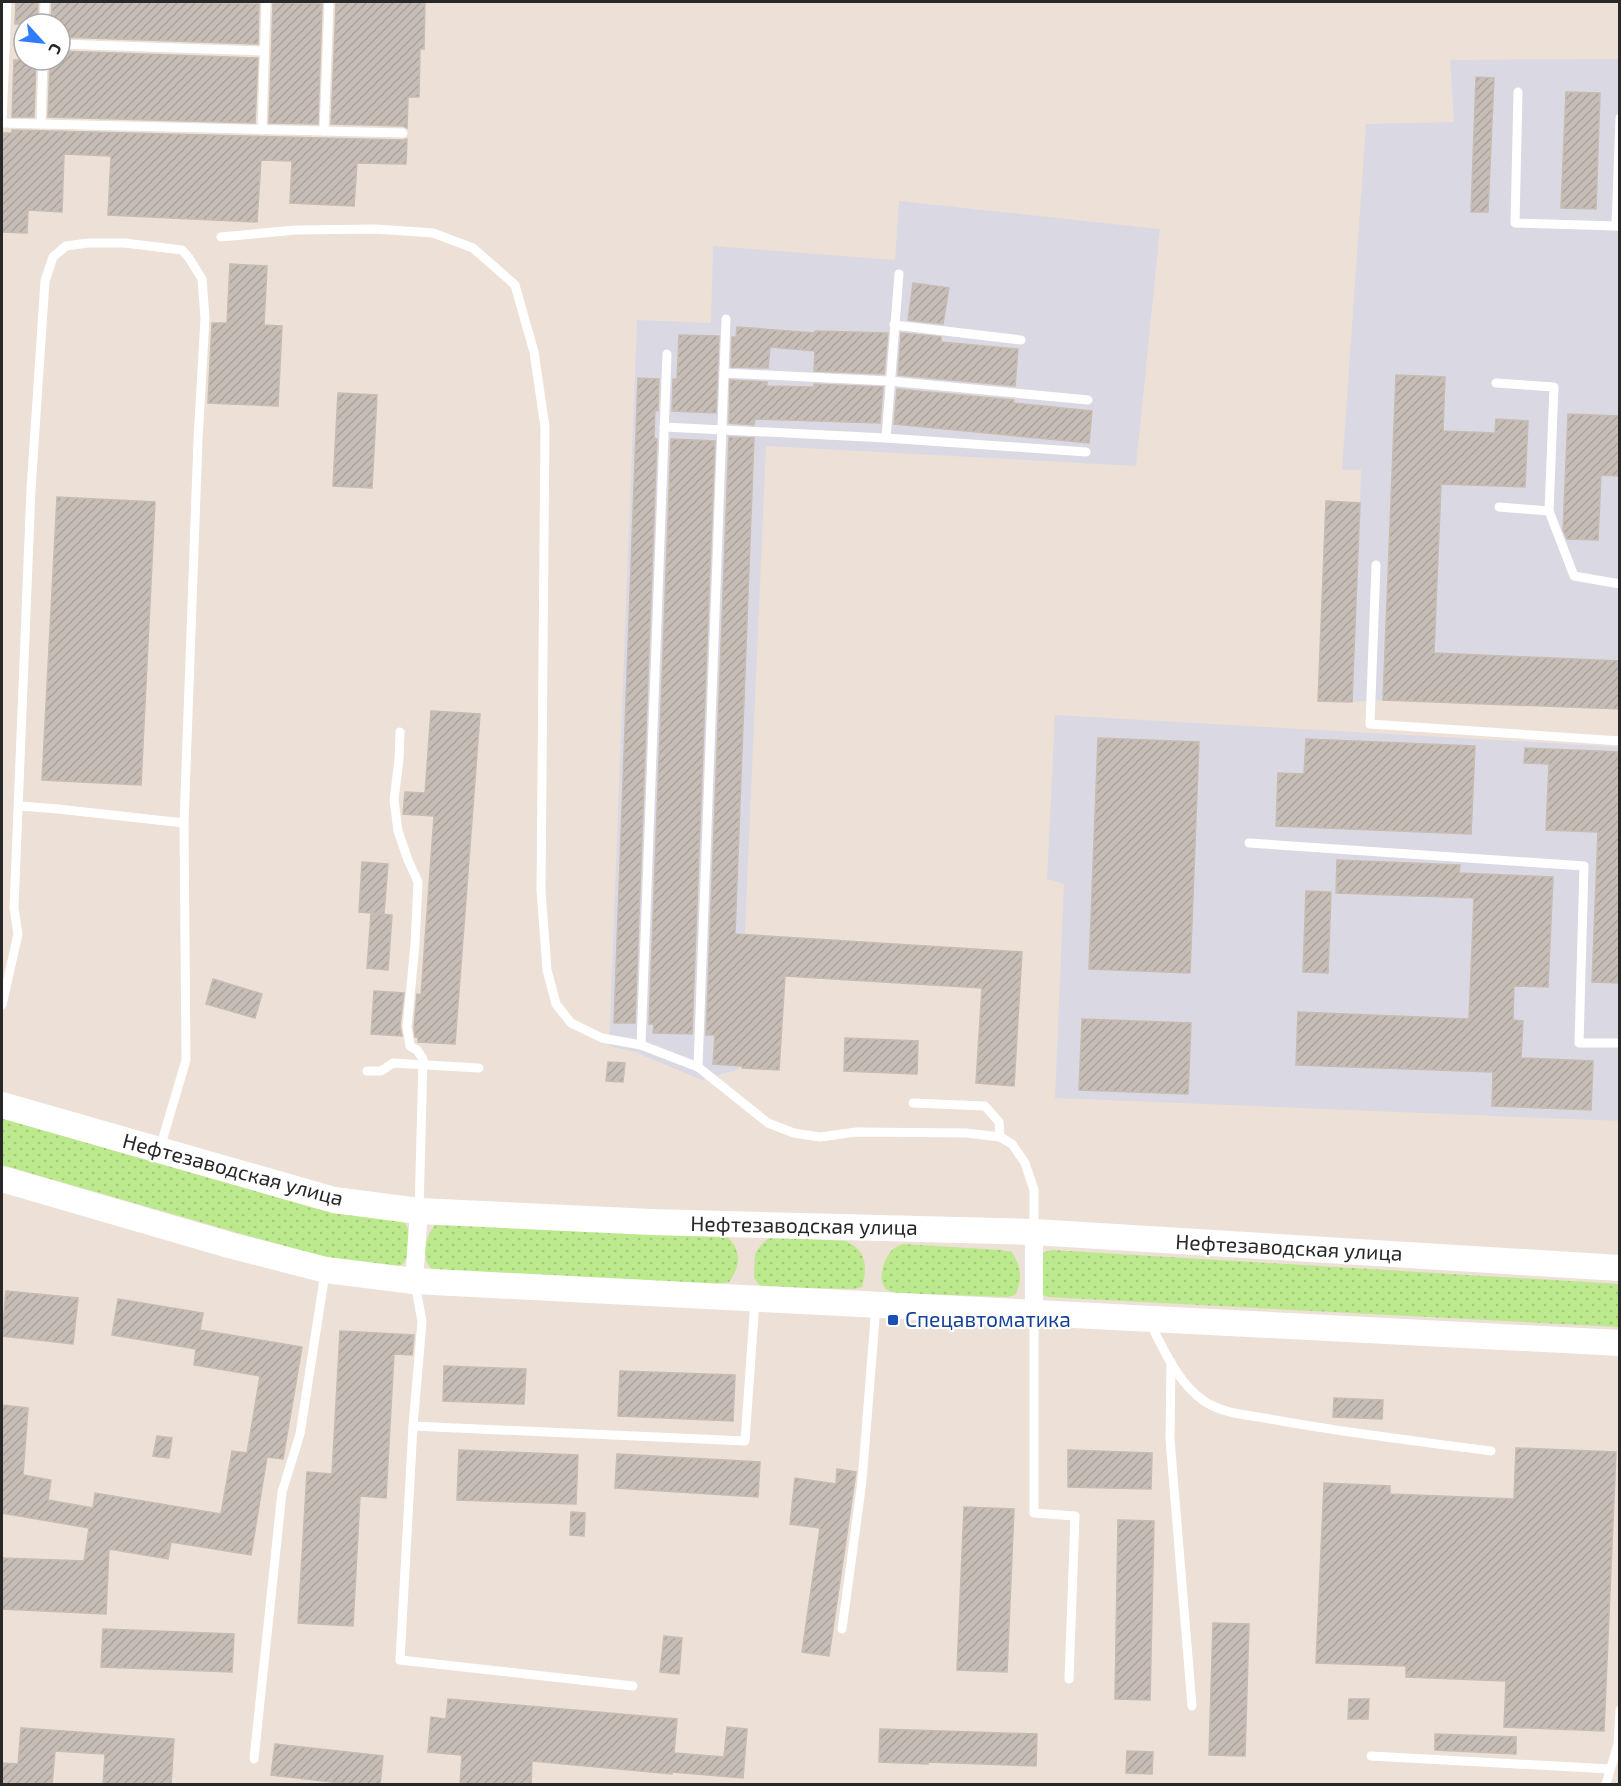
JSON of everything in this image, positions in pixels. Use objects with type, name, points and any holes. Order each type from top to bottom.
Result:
[{"type":"main road","name":"Нефтезаводская улица","points":[[2,1105],[333,1200],[418,1211],[651,1222],[1034,1232],[1620,1268]]},
{"type":"main road","points":[[2,1179],[229,1245],[326,1270],[414,1281],[1620,1343]]},
{"type":"street","points":[[414,1281],[418,1211]]},
{"type":"street","points":[[1034,1232],[1034,1312]]},
{"type":"lane","points":[[7,2],[2,123],[403,133]]},
{"type":"lane","points":[[262,130],[266,2]]},
{"type":"lane","points":[[324,131],[329,2]]},
{"type":"lane","points":[[72,44],[264,51]]},
{"type":"lane","points":[[41,124],[43,72]]},
{"type":"lane","points":[[1518,92],[1515,223],[1618,227],[1620,118]]},
{"type":"lane","points":[[221,237],[295,230],[376,229],[434,233],[473,248],[515,285],[534,352],[545,427],[541,890],[547,970],[556,1004],[571,1023],[602,1038],[641,1045],[698,1068],[768,1123],[794,1133],[820,1137],[856,1132],[966,1133],[1000,1137],[1012,1144],[1026,1163],[1034,1190],[1034,1232]]},
{"type":"lane","points":[[2,1005],[4,986],[18,934],[14,908],[20,806],[31,489],[45,281],[53,257],[66,246],[88,243],[125,243],[182,250],[202,279],[205,318],[198,440],[184,823],[186,1060],[160,1150]]},
{"type":"lane","points":[[886,438],[899,274]]},
{"type":"lane","points":[[698,1068],[726,319]]},
{"type":"lane","points":[[894,325],[1022,340]]},
{"type":"lane","points":[[641,1045],[667,354]]},
{"type":"lane","points":[[724,373],[889,381],[1088,400]]},
{"type":"lane","points":[[1496,383],[1554,387],[1549,511],[1574,576],[1620,584]]},
{"type":"lane","points":[[664,427],[886,438],[1086,452]]},
{"type":"lane","points":[[1499,507],[1549,511]]},
{"type":"lane","points":[[1376,565],[1370,724],[1620,741]]},
{"type":"lane","points":[[400,732],[394,800],[398,831],[418,882],[417,927],[407,1027],[410,1046],[417,1050],[423,1059],[418,1211]]},
{"type":"lane","points":[[20,806],[184,823]]},
{"type":"lane","points":[[1249,843],[1584,866],[1579,1043],[1620,1043]]},
{"type":"lane","points":[[367,1071],[381,1071],[393,1064],[478,1068]]},
{"type":"lane","points":[[913,1103],[985,1106],[999,1122],[1000,1137]]},
{"type":"lane","points":[[254,1759],[282,1492],[300,1434],[326,1270]]},
{"type":"lane","points":[[414,1281],[422,1322],[413,1426],[400,1660],[633,1686]]},
{"type":"lane","points":[[413,1426],[745,1441],[755,1298]]},
{"type":"lane","points":[[842,1629],[862,1481],[876,1304]]},
{"type":"lane","points":[[1034,1312],[1034,1513],[1075,1516],[1069,1679]]},
{"type":"lane","points":[[1148,1319],[1171,1362],[1188,1385],[1204,1401],[1224,1410],[1326,1430],[1491,1451]]},
{"type":"lane","points":[[1171,1362],[1170,1439],[1192,1706]]},
{"type":"lane","points":[[1606,1785],[1618,1744],[1620,1710]]},
{"type":"lane","points":[[1371,1756],[1610,1769]]},
{"type":"shaded area","points":[[1619,59],[1619,709],[1383,700],[1318,701],[1326,501],[1360,502],[1361,470],[1342,470],[1366,124],[1454,122],[1450,60]]},
{"type":"shaded area","points":[[899,201],[1160,229],[1136,466],[766,446],[739,1069],[702,1080],[635,1052],[609,1046],[637,320],[711,323],[713,246],[895,260]]},
{"type":"shaded area","points":[[1055,715],[1619,747],[1619,1121],[1055,1098],[1064,884],[1047,879]]},
{"type":"green space","points":[[2,1116],[405,1223],[410,1239],[408,1255],[402,1265],[392,1267],[326,1258],[2,1165]]},
{"type":"green space","points":[[436,1224],[726,1236],[735,1246],[738,1264],[729,1282],[717,1284],[434,1271],[426,1261],[425,1248]]},
{"type":"green space","points":[[770,1237],[845,1241],[852,1244],[864,1260],[865,1272],[862,1287],[854,1289],[766,1287],[758,1284],[754,1277],[755,1254]]},
{"type":"green space","points":[[902,1244],[1012,1252],[1020,1273],[1018,1289],[1015,1295],[1008,1297],[892,1292],[883,1285],[883,1268],[890,1252]]},
{"type":"green space","points":[[1052,1250],[1619,1284],[1619,1327],[1049,1297],[1043,1295],[1042,1253]]},
{"type":"building","points":[[16,2],[38,2],[38,12],[16,12]]},
{"type":"building","points":[[52,2],[259,4],[258,44],[72,37],[72,12],[52,12]]},
{"type":"building","points":[[276,2],[322,4],[318,124],[269,123],[273,4]]},
{"type":"building","points":[[341,2],[425,2],[424,49],[420,49],[419,97],[408,97],[407,128],[331,124],[336,4],[341,4]]},
{"type":"building","points":[[72,51],[258,58],[255,123],[48,117],[50,72],[72,72]]},
{"type":"building","points":[[14,72],[36,72],[34,117],[12,117]]},
{"type":"building","points":[[1476,77],[1494,78],[1488,212],[1471,212]]},
{"type":"building","points":[[1566,92],[1600,93],[1596,209],[1561,208]]},
{"type":"building","points":[[12,130],[407,139],[406,164],[357,163],[354,206],[290,203],[292,161],[261,160],[257,222],[108,215],[111,156],[64,154],[62,212],[28,210],[27,233],[2,232],[2,133],[12,133]]},
{"type":"building","points":[[230,264],[267,266],[264,325],[282,326],[278,406],[208,403],[212,323],[227,323]]},
{"type":"building","points":[[913,283],[949,288],[943,324],[908,320]]},
{"type":"building","points":[[737,327],[815,333],[815,331],[888,333],[884,374],[814,371],[815,351],[770,347],[768,368],[731,367],[732,337],[736,337]]},
{"type":"building","points":[[901,333],[941,337],[941,342],[1018,349],[1015,386],[898,375]]},
{"type":"building","points":[[679,335],[719,336],[716,413],[672,411],[673,379],[677,379]]},
{"type":"building","points":[[1396,375],[1445,377],[1443,431],[1495,433],[1496,419],[1528,421],[1525,487],[1441,484],[1434,653],[1620,661],[1620,709],[1383,700]]},
{"type":"building","points":[[638,378],[659,379],[654,438],[657,439],[635,1023],[614,1023]]},
{"type":"building","points":[[730,380],[767,382],[767,386],[814,387],[814,384],[883,387],[880,423],[755,419],[754,425],[729,423]]},
{"type":"building","points":[[897,389],[1014,400],[1013,403],[1092,411],[1089,443],[894,424]]},
{"type":"building","points":[[338,393],[377,395],[372,488],[333,486]]},
{"type":"building","points":[[1568,414],[1620,416],[1618,476],[1601,475],[1598,540],[1567,539],[1563,530]]},
{"type":"building","points":[[729,437],[754,438],[735,934],[1022,952],[1014,1086],[976,1083],[982,988],[785,976],[779,1070],[713,1064],[715,1035],[706,1035]]},
{"type":"building","points":[[671,439],[715,441],[692,1034],[653,1033],[654,1024],[649,1024]]},
{"type":"building","points":[[57,497],[155,502],[141,785],[42,780]]},
{"type":"building","points":[[1326,501],[1360,503],[1352,702],[1318,701]]},
{"type":"building","points":[[431,711],[480,714],[455,1044],[418,1042],[414,1027],[417,994],[421,995],[434,816],[403,814],[405,792],[425,793]]},
{"type":"building","points":[[1098,738],[1199,742],[1190,973],[1089,969]]},
{"type":"building","points":[[1306,739],[1475,746],[1471,834],[1276,826],[1278,773],[1304,774]]},
{"type":"building","points":[[1525,748],[1620,752],[1620,983],[1592,982],[1598,832],[1546,830],[1549,764],[1524,763]]},
{"type":"building","points":[[1337,860],[1460,865],[1459,873],[1553,877],[1548,987],[1514,986],[1513,1020],[1523,1021],[1521,1058],[1593,1061],[1591,1110],[1492,1106],[1493,1072],[1296,1065],[1298,1012],[1469,1019],[1474,898],[1336,893]]},
{"type":"building","points":[[362,862],[388,864],[384,914],[359,912]]},
{"type":"building","points":[[1306,891],[1331,892],[1328,973],[1303,972]]},
{"type":"building","points":[[371,914],[392,915],[388,970],[367,968]]},
{"type":"building","points":[[213,979],[262,994],[255,1018],[206,1004]]},
{"type":"building","points":[[374,991],[404,993],[400,1026],[402,1036],[371,1034]]},
{"type":"building","points":[[1082,1019],[1191,1023],[1188,1094],[1079,1090]]},
{"type":"building","points":[[845,1038],[918,1041],[917,1074],[844,1071]]},
{"type":"building","points":[[608,1062],[625,1063],[623,1082],[606,1081]]},
{"type":"building","points":[[6,1291],[78,1298],[73,1344],[2,1336]]},
{"type":"building","points":[[118,1299],[203,1313],[200,1330],[302,1347],[283,1459],[267,1457],[251,1555],[171,1542],[168,1559],[109,1549],[106,1614],[2,1609],[2,1558],[84,1561],[89,1528],[2,1513],[2,1405],[28,1408],[23,1475],[51,1480],[48,1500],[93,1508],[95,1493],[221,1514],[232,1451],[247,1453],[260,1376],[194,1365],[196,1349],[112,1335]]},
{"type":"building","points":[[340,1331],[414,1335],[412,1355],[394,1354],[386,1498],[360,1496],[353,1626],[298,1623],[307,1472],[332,1474]]},
{"type":"building","points":[[444,1366],[526,1369],[524,1404],[443,1401]]},
{"type":"building","points":[[620,1371],[735,1375],[733,1421],[618,1416]]},
{"type":"building","points":[[1334,1398],[1383,1400],[1382,1419],[1333,1417]]},
{"type":"building","points":[[157,1436],[172,1438],[169,1458],[153,1456]]},
{"type":"building","points":[[1516,1448],[1616,1452],[1604,1731],[1504,1727],[1506,1681],[1406,1677],[1406,1666],[1316,1663],[1324,1483],[1390,1486],[1390,1494],[1514,1499]]},
{"type":"building","points":[[459,1450],[578,1455],[576,1504],[457,1500]]},
{"type":"building","points":[[1068,1450],[1152,1453],[1151,1489],[1068,1487]]},
{"type":"building","points":[[617,1454],[760,1462],[758,1497],[615,1488]]},
{"type":"building","points":[[837,1469],[856,1472],[829,1656],[802,1652],[820,1528],[790,1524],[795,1478],[836,1484]]},
{"type":"building","points":[[964,1507],[1014,1509],[1007,1672],[957,1670]]},
{"type":"building","points":[[571,1512],[585,1513],[584,1536],[570,1535]]},
{"type":"building","points":[[1118,1520],[1154,1521],[1150,1700],[1115,1699]]},
{"type":"building","points":[[1213,1623],[1249,1624],[1245,1756],[1209,1755]]},
{"type":"building","points":[[103,1629],[234,1634],[232,1672],[101,1667]]},
{"type":"building","points":[[664,1636],[682,1638],[679,1674],[660,1672]]},
{"type":"building","points":[[448,1699],[677,1719],[674,1753],[724,1757],[727,1727],[747,1729],[743,1778],[532,1761],[531,1785],[460,1785],[462,1755],[428,1752],[431,1717],[446,1719]]},
{"type":"building","points":[[1349,1699],[1369,1699],[1368,1719],[1348,1719]]},
{"type":"building","points":[[21,1728],[174,1739],[171,1785],[103,1785],[105,1754],[55,1751],[52,1785],[2,1785],[2,1763],[18,1764]]},
{"type":"building","points":[[880,1729],[1037,1734],[1036,1766],[879,1762]]},
{"type":"building","points":[[1435,1734],[1516,1737],[1516,1754],[1435,1750]]},
{"type":"building","points":[[275,1744],[383,1756],[380,1785],[357,1785],[271,1775]]},
{"type":"building","points":[[1127,1751],[1153,1752],[1152,1774],[1126,1773]]},
{"type":"place","name":"Спецавтоматика","points":[[893,1320]]}]
